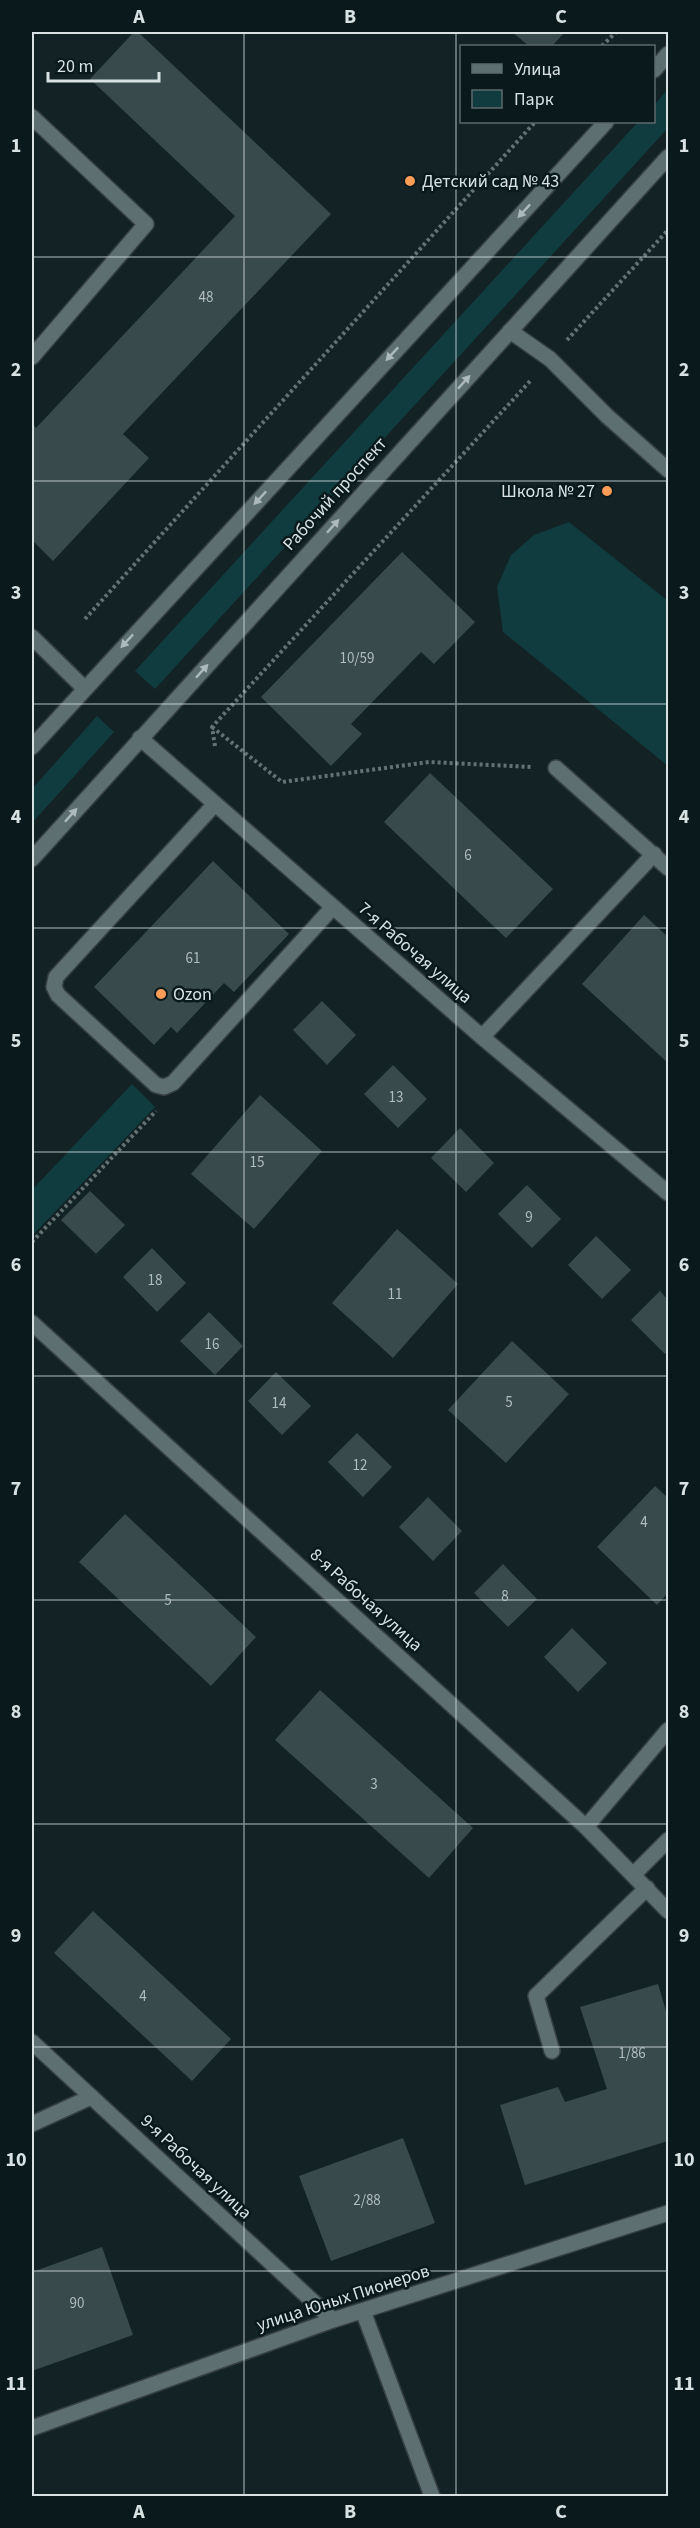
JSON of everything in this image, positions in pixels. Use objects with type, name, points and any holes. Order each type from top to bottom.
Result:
[{"type":"street","points":[[655,69],[669,54]]},
{"type":"street","points":[[32,117],[146,224],[32,357]]},
{"type":"street","points":[[32,747],[605,123]]},
{"type":"street","name":"Рабочий проспект","points":[[32,859],[669,157]]},
{"type":"street","points":[[510,331],[550,359],[608,416],[669,470]]},
{"type":"street","points":[[32,637],[84,688]]},
{"type":"street","name":"7-я Рабочая улица","points":[[140,738],[482,1037],[669,1193]]},
{"type":"street","points":[[556,768],[669,868]]},
{"type":"street","points":[[214,805],[56,977],[54,987],[58,995],[156,1085],[164,1087],[173,1083],[333,908]]},
{"type":"street","points":[[482,1037],[654,854]]},
{"type":"street","name":"8-я Рабочая улица","points":[[32,1323],[586,1827],[669,1911]]},
{"type":"street","points":[[586,1827],[669,1730]]},
{"type":"street","points":[[633,1875],[669,1840]]},
{"type":"street","points":[[552,2052],[536,1996],[647,1888]]},
{"type":"street","name":"9-я Рабочая улица","points":[[32,2042],[333,2320]]},
{"type":"street","points":[[32,2124],[91,2097]]},
{"type":"street","name":"улица Юных Пионеров","points":[[32,2428],[333,2320],[669,2213]]},
{"type":"street","points":[[363,2311],[432,2496]]},
{"type":"path","points":[[603,45],[616,32]]},
{"type":"path","points":[[86,619],[534,123]]},
{"type":"path","points":[[212,727],[669,230]]},
{"type":"path","points":[[212,727],[215,746]]},
{"type":"path","points":[[212,727],[282,782],[429,762],[556,768]]},
{"type":"path","points":[[32,1242],[155,1114],[164,1087]]},
{"type":"green space","points":[[668,89],[668,128],[155,689],[135,671],[637,123],[655,123],[655,104]]},
{"type":"green space","points":[[569,522],[668,601],[668,766],[503,632],[497,587],[511,555],[534,535]]},
{"type":"green space","points":[[97,716],[114,732],[32,823],[32,789]]},
{"type":"green space","points":[[132,1084],[155,1107],[32,1236],[32,1190]]},
{"type":"building","points":[[134,32],[138,32],[331,214],[123,434],[149,458],[53,561],[32,540],[32,423],[36,428],[235,216],[90,79]]},
{"type":"building","points":[[512,32],[565,32],[553,45],[528,45]]},
{"type":"building","points":[[402,552],[475,622],[434,664],[421,652],[351,724],[362,734],[331,766],[261,697]]},
{"type":"building","points":[[430,773],[553,889],[506,938],[384,822]]},
{"type":"building","points":[[213,861],[289,934],[234,992],[224,983],[177,1033],[171,1027],[154,1045],[94,987]]},
{"type":"building","points":[[644,915],[668,937],[668,1063],[582,984]]},
{"type":"building","points":[[322,1001],[356,1035],[327,1065],[293,1030]]},
{"type":"building","points":[[393,1065],[427,1099],[398,1128],[364,1094]]},
{"type":"building","points":[[260,1095],[322,1151],[254,1229],[191,1174]]},
{"type":"building","points":[[460,1128],[494,1163],[466,1192],[431,1158]]},
{"type":"building","points":[[527,1185],[561,1219],[532,1248],[498,1214]]},
{"type":"building","points":[[90,1191],[125,1225],[96,1254],[61,1220]]},
{"type":"building","points":[[397,1229],[458,1284],[393,1358],[332,1303]]},
{"type":"building","points":[[596,1236],[631,1270],[602,1299],[568,1265]]},
{"type":"building","points":[[152,1248],[186,1283],[157,1312],[123,1277]]},
{"type":"building","points":[[660,1291],[668,1300],[668,1351],[665,1354],[631,1320]]},
{"type":"building","points":[[209,1312],[243,1346],[215,1375],[180,1341]]},
{"type":"building","points":[[512,1341],[569,1394],[506,1463],[448,1410]]},
{"type":"building","points":[[276,1372],[311,1406],[282,1435],[248,1401]]},
{"type":"building","points":[[357,1433],[392,1467],[363,1497],[328,1462]]},
{"type":"building","points":[[655,1486],[668,1498],[668,1593],[657,1605],[597,1547]]},
{"type":"building","points":[[428,1497],[462,1531],[433,1561],[399,1527]]},
{"type":"building","points":[[125,1514],[256,1637],[211,1686],[79,1562]]},
{"type":"building","points":[[503,1564],[537,1599],[508,1627],[474,1593]]},
{"type":"building","points":[[572,1628],[607,1663],[578,1692],[544,1657]]},
{"type":"building","points":[[320,1690],[473,1828],[429,1878],[275,1740]]},
{"type":"building","points":[[93,1911],[231,2039],[192,2081],[54,1953]]},
{"type":"building","points":[[658,1984],[668,2018],[668,2141],[525,2185],[500,2105],[558,2087],[565,2102],[607,2089],[580,2007]]},
{"type":"building","points":[[403,2138],[435,2223],[331,2261],[299,2176]]},
{"type":"building","points":[[102,2247],[133,2335],[32,2371],[32,2272]]},
{"type":"place","name":"Детский сад № 43","points":[[410,181]]},
{"type":"place","name":"Школа № 27","points":[[607,491]]},
{"type":"place","name":"Ozon","points":[[161,994]]}]
